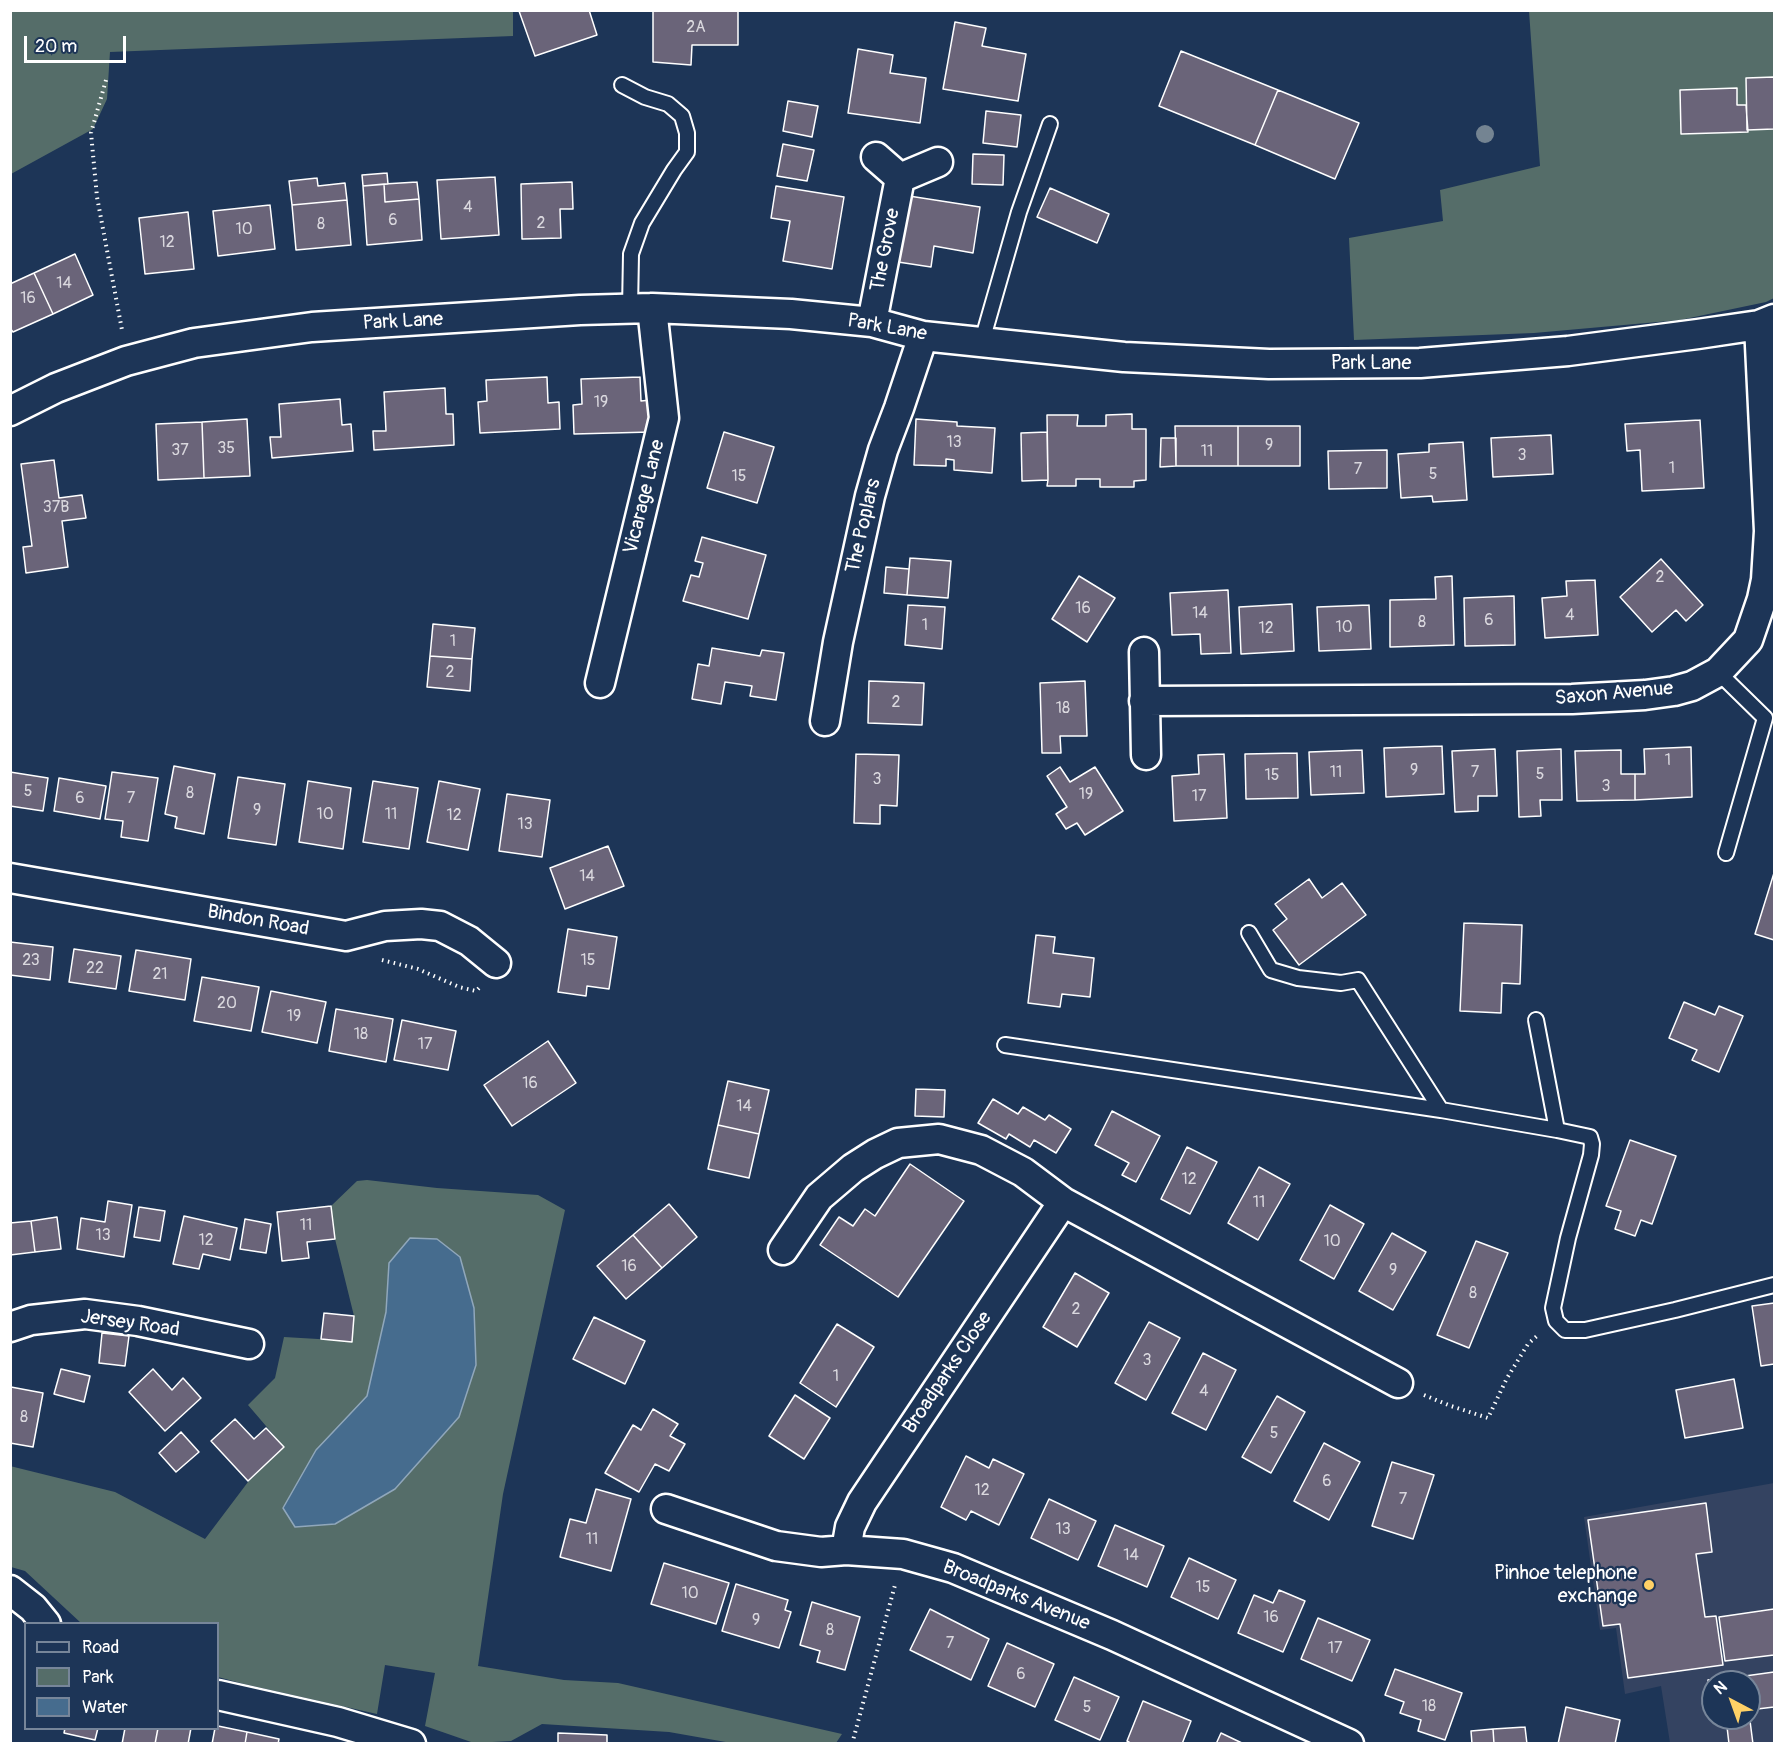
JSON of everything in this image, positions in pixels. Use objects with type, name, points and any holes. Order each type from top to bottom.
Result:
[{"type":"street","points":[[876,157],[900,178],[938,162]]},
{"type":"street","name":"The Grove","points":[[872,322],[900,178]]},
{"type":"street","name":"Park Lane","points":[[10,411],[56,388],[126,361],[194,343],[312,327],[580,310],[641,308],[791,314],[872,322],[923,336],[1124,357],[1269,364],[1420,363],[1568,351],[1767,322]]},
{"type":"street","name":"Vicarage Lane","points":[[600,683],[664,418],[641,308]]},
{"type":"street","name":"Saxon Avenue","points":[[1144,701],[1572,699],[1674,691],[1692,686],[1718,672],[1748,640],[1766,580],[1769,531],[1767,322]]},
{"type":"street","name":"The Poplars","points":[[825,721],[838,642],[870,496],[883,450],[923,336]]},
{"type":"street","points":[[1144,652],[1146,755]]},
{"type":"street","name":"Bindon Road","points":[[10,878],[346,936],[385,926],[421,924],[440,926],[470,941],[496,963]]},
{"type":"street","points":[[783,1250],[819,1197],[853,1168],[898,1143],[939,1139],[981,1150],[1023,1173],[1063,1202],[1398,1383]]},
{"type":"street","name":"Broadparks Close","points":[[846,1550],[850,1527],[862,1502],[1063,1202]]},
{"type":"street","name":"Jersey Road","points":[[10,1327],[31,1320],[85,1314],[138,1321],[249,1344]]},
{"type":"street","name":"Broadparks Avenue","points":[[666,1509],[776,1546],[821,1552],[846,1550],[903,1554],[953,1568],[1112,1635],[1349,1743]]},
{"type":"street","points":[[10,1590],[33,1608],[45,1622]]},
{"type":"street","points":[[219,1695],[338,1722],[411,1743]]},
{"type":"lane","points":[[622,85],[645,97],[668,104],[682,116],[687,133],[687,152],[642,223],[631,254],[641,308]]},
{"type":"lane","points":[[982,341],[1019,212],[1050,124]]},
{"type":"lane","points":[[1718,672],[1765,718],[1726,853]]},
{"type":"lane","points":[[1249,933],[1271,970],[1298,978],[1341,983],[1358,980],[1442,1110]]},
{"type":"lane","points":[[1536,1020],[1557,1130]]},
{"type":"lane","points":[[1005,1045],[1442,1110],[1590,1137],[1591,1155],[1568,1238],[1553,1308],[1556,1321],[1565,1330],[1585,1330],[1774,1285]]},
{"type":"path","points":[[106,80],[91,133],[97,197],[119,309],[126,361]]},
{"type":"path","points":[[375,958],[418,969],[459,987],[476,991],[491,980],[496,963]]},
{"type":"path","points":[[1398,1383],[1451,1406],[1488,1418],[1507,1378],[1528,1344],[1556,1321]]},
{"type":"path","points":[[852,1743],[903,1554]]},
{"type":"shaded area","points":[[1774,1483],[1774,1743],[1670,1743],[1661,1686],[1625,1694],[1616,1628],[1600,1630],[1584,1517]]},
{"type":"green space","points":[[11,10],[513,11],[513,36],[110,52],[107,99],[93,129],[11,174]]},
{"type":"green space","points":[[1529,11],[1774,11],[1774,77],[1746,78],[1746,105],[1737,105],[1737,88],[1680,90],[1682,134],[1774,129],[1774,298],[1766,302],[1680,320],[1534,333],[1354,340],[1349,238],[1443,221],[1440,190],[1540,166]]},
{"type":"green space","points":[[357,1181],[538,1195],[565,1210],[503,1494],[478,1666],[564,1680],[618,1683],[842,1734],[836,1743],[737,1744],[669,1732],[542,1724],[511,1741],[474,1743],[425,1726],[435,1673],[385,1665],[377,1714],[244,1684],[219,1677],[219,1622],[80,1622],[25,1571],[11,1567],[10,1466],[115,1492],[205,1539],[248,1482],[284,1447],[248,1405],[275,1378],[284,1337],[352,1341],[354,1316],[335,1239],[331,1206]]},
{"type":"water","points":[[410,1238],[437,1239],[460,1257],[474,1308],[476,1365],[459,1417],[395,1489],[335,1524],[295,1527],[283,1508],[316,1450],[367,1396],[386,1312],[389,1263]]},
{"type":"building","points":[[589,10],[597,35],[535,56],[519,11]]},
{"type":"building","points":[[653,10],[738,10],[738,45],[692,45],[691,65],[653,62]]},
{"type":"building","points":[[955,22],[986,28],[982,46],[1026,54],[1018,101],[943,89]]},
{"type":"building","points":[[858,49],[893,55],[890,73],[926,78],[920,123],[848,113]]},
{"type":"building","points":[[1181,51],[1278,90],[1255,145],[1159,106]]},
{"type":"building","points":[[1774,77],[1774,129],[1747,130],[1746,78]]},
{"type":"building","points":[[1737,88],[1737,105],[1746,105],[1748,132],[1681,134],[1680,90]]},
{"type":"building","points":[[1278,90],[1359,123],[1335,179],[1255,145]]},
{"type":"building","points":[[788,101],[818,106],[812,137],[783,131]]},
{"type":"building","points":[[986,111],[1021,115],[1017,147],[983,143]]},
{"type":"building","points":[[783,144],[814,150],[807,181],[777,176]]},
{"type":"building","points":[[973,154],[1004,155],[1003,185],[972,184]]},
{"type":"building","points":[[387,173],[388,184],[363,186],[362,175]]},
{"type":"building","points":[[495,177],[499,235],[441,239],[437,180]]},
{"type":"building","points":[[317,178],[318,186],[345,183],[347,200],[292,205],[289,181]]},
{"type":"building","points":[[417,182],[419,199],[385,202],[384,184]]},
{"type":"building","points":[[572,182],[573,209],[560,209],[561,238],[522,239],[521,184]]},
{"type":"building","points":[[384,184],[385,202],[419,199],[422,240],[367,245],[363,186]]},
{"type":"building","points":[[776,186],[844,197],[832,269],[783,261],[790,221],[771,218]]},
{"type":"building","points":[[1050,188],[1109,214],[1097,243],[1037,217]]},
{"type":"building","points":[[909,196],[980,207],[973,253],[934,246],[931,267],[898,262]]},
{"type":"building","points":[[347,200],[351,245],[296,250],[292,205]]},
{"type":"building","points":[[270,205],[275,249],[218,256],[213,211]]},
{"type":"building","points":[[188,212],[194,269],[145,274],[139,218]]},
{"type":"building","points":[[75,254],[93,295],[53,314],[34,273]]},
{"type":"building","points":[[34,273],[53,314],[13,332],[10,328],[10,284]]},
{"type":"building","points":[[547,377],[548,403],[559,402],[560,429],[480,433],[478,402],[487,401],[486,380]]},
{"type":"building","points":[[640,377],[641,401],[650,400],[651,432],[574,434],[573,405],[582,404],[581,379]]},
{"type":"building","points":[[445,388],[446,414],[453,414],[454,445],[374,450],[373,431],[386,431],[384,392]]},
{"type":"building","points":[[340,399],[342,425],[351,424],[353,451],[272,458],[270,437],[281,437],[279,404]]},
{"type":"building","points":[[1132,414],[1132,429],[1146,429],[1146,480],[1134,481],[1134,487],[1100,487],[1100,479],[1076,479],[1076,486],[1047,486],[1047,415],[1078,415],[1077,426],[1106,426],[1106,415]]},
{"type":"building","points":[[247,419],[250,476],[204,478],[202,422]]},
{"type":"building","points":[[916,419],[957,422],[957,426],[995,428],[992,473],[954,470],[954,460],[946,459],[946,466],[914,465]]},
{"type":"building","points":[[1700,420],[1704,488],[1642,491],[1640,450],[1627,451],[1625,424]]},
{"type":"building","points":[[202,422],[204,478],[158,480],[156,424]]},
{"type":"building","points":[[1175,426],[1238,426],[1238,466],[1176,466]]},
{"type":"building","points":[[1238,426],[1300,426],[1300,466],[1238,466]]},
{"type":"building","points":[[724,432],[774,447],[757,503],[707,488]]},
{"type":"building","points":[[1047,432],[1048,480],[1022,481],[1021,433]]},
{"type":"building","points":[[1551,435],[1553,474],[1493,477],[1491,438]]},
{"type":"building","points":[[1161,438],[1176,438],[1176,466],[1160,467]]},
{"type":"building","points":[[1463,442],[1467,500],[1433,502],[1432,496],[1401,498],[1398,454],[1429,452],[1429,444]]},
{"type":"building","points":[[1387,450],[1387,488],[1329,489],[1328,451]]},
{"type":"building","points":[[54,460],[59,498],[82,495],[86,518],[62,521],[68,567],[26,573],[23,547],[32,546],[21,464]]},
{"type":"building","points":[[702,537],[766,555],[748,619],[683,601],[691,575],[699,577],[703,563],[695,561]]},
{"type":"building","points":[[910,558],[951,561],[948,598],[907,595]]},
{"type":"building","points":[[1661,559],[1703,605],[1686,621],[1676,610],[1652,632],[1620,597]]},
{"type":"building","points":[[886,567],[909,569],[907,595],[884,593]]},
{"type":"building","points":[[1079,576],[1115,598],[1087,642],[1052,619]]},
{"type":"building","points":[[1452,576],[1454,645],[1390,647],[1390,600],[1436,599],[1435,577]]},
{"type":"building","points":[[1595,580],[1598,635],[1545,638],[1542,598],[1567,596],[1566,581]]},
{"type":"building","points":[[1228,590],[1231,653],[1201,654],[1200,634],[1172,635],[1170,593]]},
{"type":"building","points":[[1514,596],[1515,645],[1465,646],[1464,598]]},
{"type":"building","points":[[1292,604],[1294,651],[1241,654],[1239,607]]},
{"type":"building","points":[[908,605],[945,607],[942,649],[905,645]]},
{"type":"building","points":[[1369,605],[1371,649],[1319,651],[1317,607]]},
{"type":"building","points":[[433,624],[475,628],[472,659],[430,656]]},
{"type":"building","points":[[712,648],[760,656],[762,650],[784,653],[776,700],[750,696],[752,686],[725,682],[721,704],[692,699],[698,664],[709,666]]},
{"type":"building","points":[[430,656],[472,659],[470,691],[427,687]]},
{"type":"building","points":[[869,681],[924,683],[922,725],[868,723]]},
{"type":"building","points":[[1085,681],[1087,736],[1060,736],[1061,753],[1042,753],[1040,683]]},
{"type":"building","points":[[1442,746],[1444,794],[1386,797],[1384,748]]},
{"type":"building","points":[[1691,747],[1692,797],[1635,800],[1635,774],[1645,774],[1644,749]]},
{"type":"building","points":[[1495,749],[1497,796],[1478,796],[1478,811],[1455,812],[1452,751]]},
{"type":"building","points":[[1561,749],[1562,800],[1540,800],[1541,816],[1519,817],[1517,751]]},
{"type":"building","points":[[1362,750],[1364,793],[1311,795],[1309,752]]},
{"type":"building","points":[[1621,750],[1621,774],[1635,774],[1635,800],[1577,801],[1575,751]]},
{"type":"building","points":[[1297,753],[1298,798],[1246,799],[1245,754]]},
{"type":"building","points":[[856,754],[899,755],[897,806],[880,805],[880,824],[854,823]]},
{"type":"building","points":[[1224,754],[1227,818],[1174,821],[1172,776],[1199,774],[1198,755]]},
{"type":"building","points":[[174,766],[215,774],[204,834],[175,828],[177,817],[165,814]]},
{"type":"building","points":[[1060,767],[1070,782],[1095,767],[1123,811],[1085,835],[1077,823],[1066,829],[1056,814],[1067,807],[1047,776]]},
{"type":"building","points":[[10,772],[48,778],[43,811],[10,806]]},
{"type":"building","points":[[112,772],[158,778],[148,841],[121,837],[123,821],[105,819]]},
{"type":"building","points":[[238,777],[285,784],[276,845],[228,838]]},
{"type":"building","points":[[59,778],[106,786],[100,819],[54,811]]},
{"type":"building","points":[[308,781],[351,788],[343,849],[299,842]]},
{"type":"building","points":[[373,781],[418,788],[409,849],[363,842]]},
{"type":"building","points":[[439,781],[480,789],[468,850],[427,842]]},
{"type":"building","points":[[507,794],[550,800],[542,857],[499,851]]},
{"type":"building","points":[[608,846],[624,886],[565,909],[550,868]]},
{"type":"building","points":[[1774,873],[1774,940],[1755,934]]},
{"type":"building","points":[[1309,879],[1322,898],[1342,883],[1366,915],[1299,965],[1273,930],[1287,919],[1275,904]]},
{"type":"building","points":[[1464,923],[1522,925],[1520,984],[1502,983],[1501,1013],[1460,1011]]},
{"type":"building","points":[[568,929],[617,937],[609,989],[587,986],[586,996],[558,992]]},
{"type":"building","points":[[1036,935],[1055,937],[1053,953],[1094,958],[1090,997],[1062,994],[1060,1007],[1028,1003]]},
{"type":"building","points":[[10,942],[53,947],[50,980],[10,975]]},
{"type":"building","points":[[74,949],[121,956],[116,989],[69,982]]},
{"type":"building","points":[[136,950],[191,959],[185,1000],[129,991]]},
{"type":"building","points":[[202,977],[259,987],[251,1031],[194,1021]]},
{"type":"building","points":[[271,991],[326,1002],[317,1043],[262,1032]]},
{"type":"building","points":[[1684,1002],[1715,1015],[1719,1006],[1743,1016],[1719,1072],[1692,1060],[1697,1050],[1669,1038]]},
{"type":"building","points":[[336,1009],[393,1019],[386,1062],[329,1051]]},
{"type":"building","points":[[402,1020],[456,1031],[448,1070],[394,1060]]},
{"type":"building","points":[[548,1041],[576,1083],[512,1126],[484,1085]]},
{"type":"building","points":[[728,1081],[769,1090],[759,1134],[718,1125]]},
{"type":"building","points":[[916,1089],[945,1090],[944,1117],[915,1116]]},
{"type":"building","points":[[993,1099],[1018,1114],[1023,1107],[1045,1120],[1049,1115],[1071,1129],[1056,1153],[1034,1140],[1030,1147],[1009,1134],[1006,1139],[978,1123]]},
{"type":"building","points":[[1112,1111],[1160,1136],[1136,1182],[1122,1175],[1129,1163],[1095,1145]]},
{"type":"building","points":[[718,1125],[759,1134],[749,1178],[708,1169]]},
{"type":"building","points":[[1630,1140],[1676,1156],[1652,1224],[1641,1220],[1635,1236],[1615,1229],[1621,1211],[1606,1206]]},
{"type":"building","points":[[1187,1147],[1217,1162],[1190,1214],[1161,1199]]},
{"type":"building","points":[[910,1164],[964,1201],[898,1297],[820,1245],[839,1217],[853,1226],[865,1209],[875,1216]]},
{"type":"building","points":[[1259,1167],[1290,1184],[1258,1240],[1228,1223]]},
{"type":"building","points":[[108,1201],[132,1205],[124,1257],[77,1249],[81,1218],[105,1222]]},
{"type":"building","points":[[669,1204],[697,1237],[662,1268],[633,1235]]},
{"type":"building","points":[[1330,1205],[1364,1224],[1334,1279],[1300,1260]]},
{"type":"building","points":[[331,1206],[335,1239],[307,1242],[309,1258],[282,1261],[277,1212]]},
{"type":"building","points":[[139,1207],[165,1211],[160,1241],[134,1237]]},
{"type":"building","points":[[184,1216],[237,1228],[230,1260],[203,1254],[199,1269],[173,1264]]},
{"type":"building","points":[[57,1217],[61,1249],[35,1252],[31,1221]]},
{"type":"building","points":[[245,1219],[271,1224],[266,1253],[240,1249]]},
{"type":"building","points":[[31,1221],[35,1252],[10,1255],[10,1223]]},
{"type":"building","points":[[1392,1233],[1426,1252],[1393,1310],[1359,1291]]},
{"type":"building","points":[[633,1235],[662,1268],[626,1299],[597,1266]]},
{"type":"building","points":[[1476,1241],[1508,1253],[1469,1348],[1437,1335]]},
{"type":"building","points":[[1075,1273],[1109,1293],[1077,1347],[1043,1327]]},
{"type":"building","points":[[1774,1303],[1774,1364],[1761,1366],[1752,1306]]},
{"type":"building","points":[[324,1313],[354,1316],[352,1342],[321,1339]]},
{"type":"building","points":[[594,1317],[645,1341],[625,1384],[573,1359]]},
{"type":"building","points":[[1149,1322],[1180,1338],[1146,1400],[1115,1383]]},
{"type":"building","points":[[837,1324],[874,1347],[836,1407],[800,1383]]},
{"type":"building","points":[[102,1333],[129,1336],[125,1366],[99,1363]]},
{"type":"building","points":[[1203,1353],[1236,1370],[1206,1430],[1172,1413]]},
{"type":"building","points":[[61,1369],[90,1376],[84,1402],[54,1394]]},
{"type":"building","points":[[153,1369],[172,1390],[183,1378],[201,1398],[165,1431],[129,1392]]},
{"type":"building","points":[[1734,1379],[1743,1428],[1685,1438],[1676,1390]]},
{"type":"building","points":[[11,1387],[43,1393],[33,1447],[10,1443]]},
{"type":"building","points":[[795,1395],[830,1418],[804,1459],[769,1436]]},
{"type":"building","points":[[1277,1396],[1305,1412],[1271,1473],[1242,1457]]},
{"type":"building","points":[[653,1409],[678,1424],[670,1436],[685,1444],[669,1471],[655,1464],[639,1492],[605,1473],[633,1425],[641,1430]]},
{"type":"building","points":[[235,1419],[254,1439],[266,1428],[284,1447],[248,1481],[211,1441]]},
{"type":"building","points":[[181,1432],[199,1452],[176,1472],[159,1453]]},
{"type":"building","points":[[1324,1443],[1360,1462],[1329,1520],[1294,1501]]},
{"type":"building","points":[[966,1456],[989,1468],[993,1459],[1024,1474],[999,1525],[971,1511],[966,1520],[941,1507]]},
{"type":"building","points":[[1392,1462],[1434,1475],[1413,1539],[1372,1526]]},
{"type":"building","points":[[596,1489],[631,1499],[611,1571],[560,1557],[570,1519],[586,1523]]},
{"type":"building","points":[[1049,1499],[1096,1521],[1078,1560],[1031,1538]]},
{"type":"building","name":"Pinhoe telephone exchange","points":[[1706,1503],[1712,1552],[1696,1554],[1705,1617],[1716,1616],[1723,1665],[1628,1678],[1620,1624],[1603,1626],[1588,1520]]},
{"type":"building","points":[[1115,1525],[1164,1546],[1147,1587],[1098,1566]]},
{"type":"building","points":[[1189,1558],[1236,1580],[1218,1619],[1171,1597]]},
{"type":"building","points":[[664,1563],[729,1583],[716,1624],[651,1604]]},
{"type":"building","points":[[736,1584],[788,1600],[785,1610],[791,1612],[779,1648],[722,1631]]},
{"type":"building","points":[[1279,1590],[1305,1601],[1283,1652],[1238,1633],[1254,1595],[1273,1603]]},
{"type":"building","points":[[812,1602],[860,1617],[845,1670],[817,1662],[820,1651],[800,1645]]},
{"type":"building","points":[[930,1609],[989,1639],[971,1680],[910,1650]]},
{"type":"building","points":[[1774,1609],[1774,1655],[1725,1661],[1719,1617]]},
{"type":"building","points":[[1318,1618],[1370,1640],[1352,1681],[1301,1659]]},
{"type":"building","points":[[1007,1643],[1054,1664],[1035,1707],[988,1686]]},
{"type":"building","points":[[1395,1669],[1462,1693],[1445,1740],[1418,1731],[1421,1720],[1400,1713],[1404,1702],[1385,1695]]},
{"type":"building","points":[[1774,1672],[1774,1707],[1761,1709],[1761,1674]]},
{"type":"building","points":[[1074,1677],[1119,1697],[1100,1740],[1055,1720]]},
{"type":"building","points":[[1143,1701],[1191,1721],[1182,1744],[1132,1744],[1127,1741]]},
{"type":"building","points":[[1566,1707],[1620,1720],[1615,1744],[1558,1744]]},
{"type":"building","points":[[219,1726],[247,1732],[245,1744],[212,1744],[215,1730],[219,1730]]},
{"type":"building","points":[[1525,1727],[1527,1744],[1494,1744],[1493,1729]]},
{"type":"building","points":[[1493,1729],[1494,1744],[1472,1744],[1471,1731]]},
{"type":"building","points":[[65,1730],[98,1730],[95,1740],[64,1733]]},
{"type":"building","points":[[125,1730],[158,1730],[155,1744],[122,1744]]},
{"type":"building","points":[[158,1730],[191,1730],[188,1744],[155,1744]]},
{"type":"building","points":[[1727,1730],[1751,1730],[1753,1744],[1729,1744]]},
{"type":"building","points":[[247,1732],[279,1739],[278,1744],[245,1744]]},
{"type":"building","points":[[558,1733],[607,1735],[607,1744],[558,1744]]},
{"type":"building","points":[[1221,1733],[1244,1744],[1216,1744]]},
{"type":"place","name":"Pinhoe telephone exchange","points":[[1649,1585]]}]
